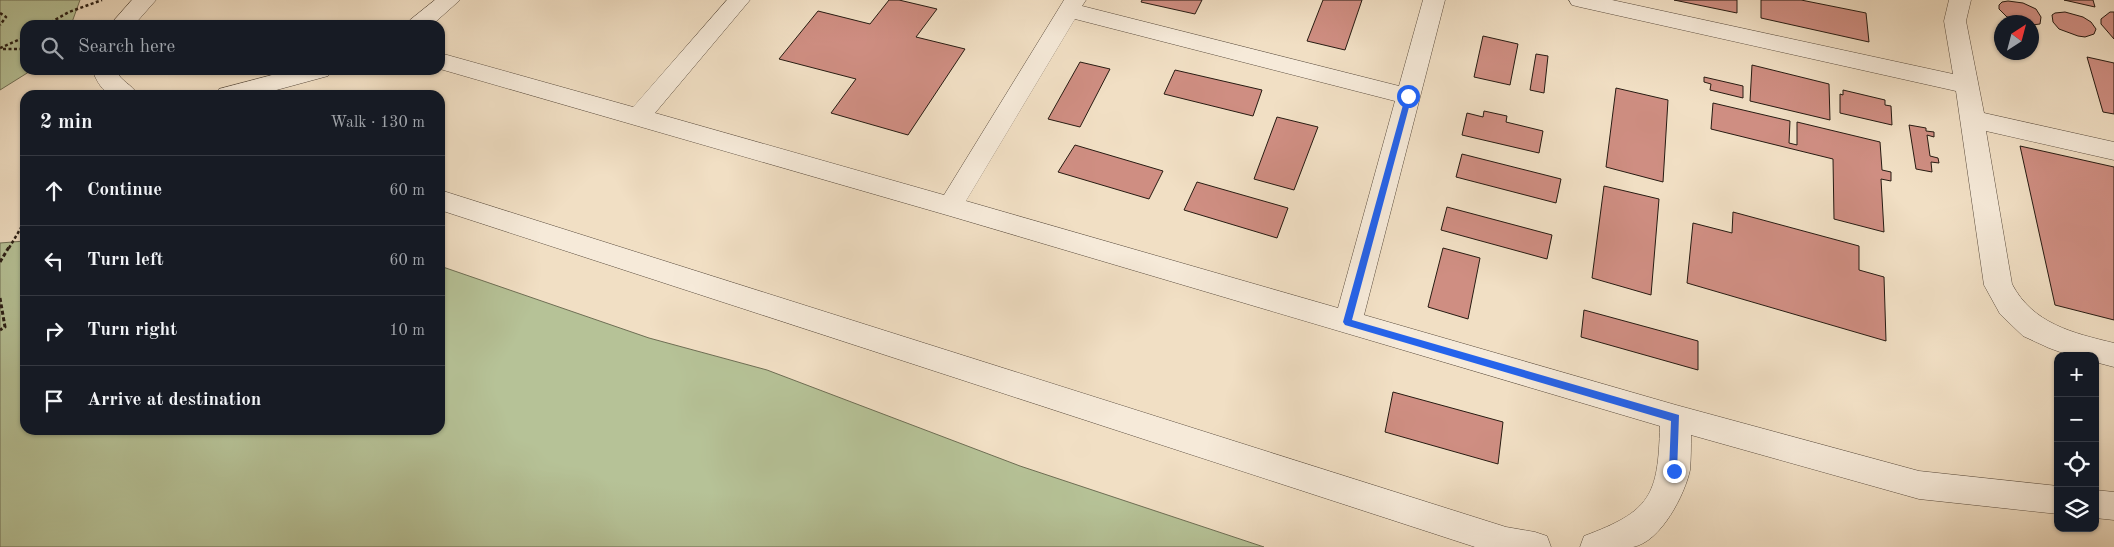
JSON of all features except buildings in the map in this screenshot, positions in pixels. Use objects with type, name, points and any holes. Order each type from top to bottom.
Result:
[{"type":"lane","points":[[126,20],[146,0]]},
{"type":"lane","points":[[424,20],[449,0]]},
{"type":"lane","points":[[637,118],[739,0]]},
{"type":"lane","points":[[1348,322],[1434,0]]},
{"type":"lane","points":[[1580,0],[1967,85]]},
{"type":"lane","points":[[1960,0],[1955,21],[1967,85],[1998,285],[2012,309],[2035,328],[2060,341],[2114,355]]},
{"type":"lane","points":[[950,206],[1072,5],[1408,96]]},
{"type":"lane","points":[[445,61],[637,118],[950,206],[1676,418],[1919,485],[2054,500]]},
{"type":"lane","points":[[106,75],[110,84],[119,90]]},
{"type":"lane","points":[[246,90],[302,75]]},
{"type":"lane","points":[[1972,119],[2114,151]]},
{"type":"lane","points":[[445,202],[1497,539],[1535,547]]},
{"type":"lane","points":[[1596,547],[1618,540],[1638,528],[1653,516],[1662,502],[1674,471],[1676,418]]},
{"type":"lane","points":[[2099,504],[2114,506]]},
{"type":"path","points":[[55,20],[69,12],[102,0]]},
{"type":"path","points":[[0,13],[6,17],[0,25]]},
{"type":"path","points":[[0,48],[20,39]]},
{"type":"path","points":[[0,48],[20,49]]},
{"type":"path","points":[[0,262],[20,229]]},
{"type":"path","points":[[0,298],[5,327],[0,330]]},
{"type":"green space","points":[[0,0],[80,0],[73,20],[20,20],[20,75],[24,75],[0,90]]},
{"type":"green space","points":[[20,241],[20,435],[445,435],[445,268],[649,338],[767,370],[1020,466],[1264,547],[0,547],[0,243]]},
{"type":"route","points":[[1408,96],[1348,322],[1676,418],[1674,471]]}]
